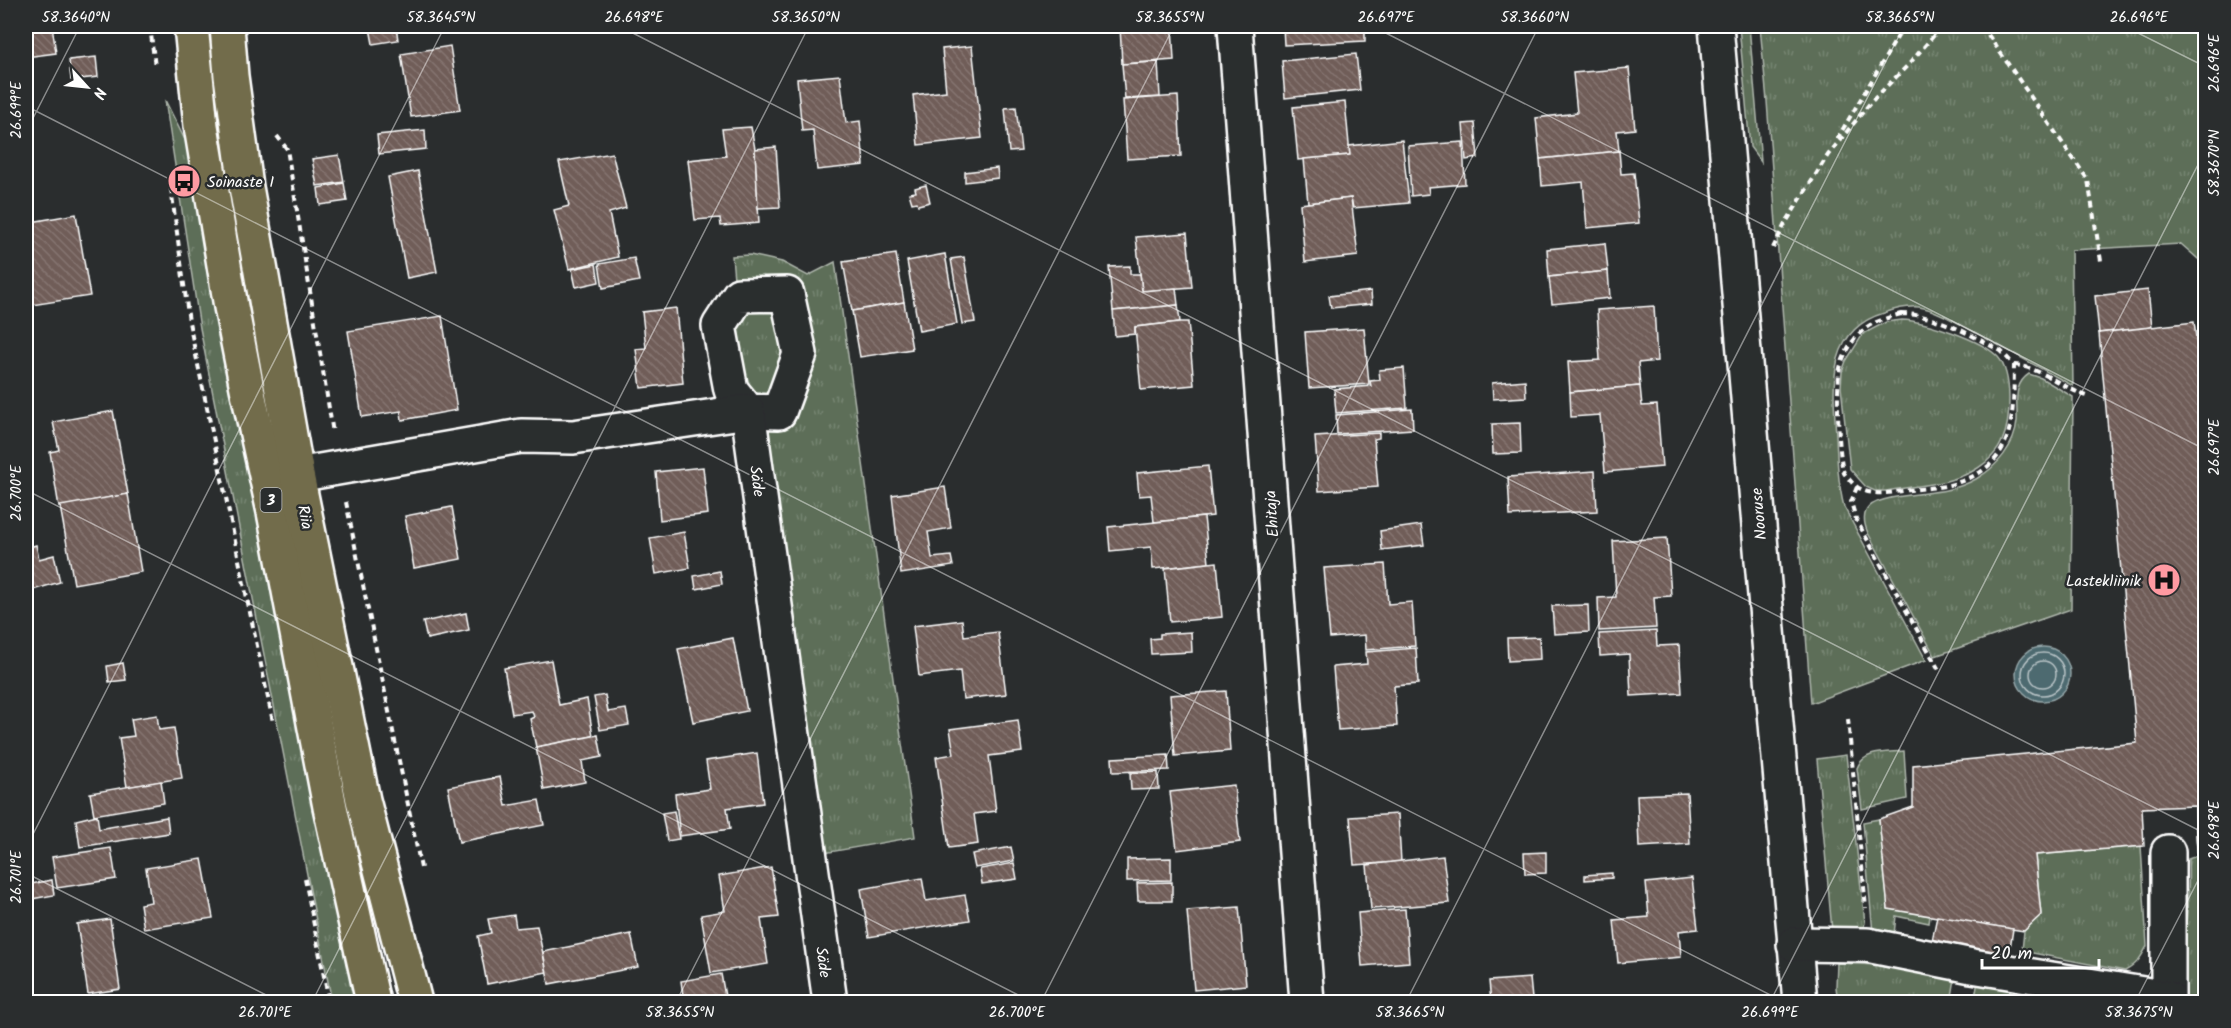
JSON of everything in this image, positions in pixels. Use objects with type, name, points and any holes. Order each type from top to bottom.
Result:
[{"type":"highway","name":"Riia","points":[[191,26],[201,126],[231,307],[274,512],[330,807],[373,1002]]},
{"type":"highway","name":"Riia","points":[[227,26],[231,76],[246,187],[297,475],[363,800],[415,1002]]},
{"type":"street","name":"Ehitaja","points":[[1234,26],[1307,1002]]},
{"type":"street","name":"Nooruse","points":[[1716,26],[1800,1002]]},
{"type":"street","name":"Säde","points":[[297,475],[338,466],[521,436],[573,436],[748,411],[830,1002]]},
{"type":"street","points":[[1794,944],[1867,945],[2168,1000],[2168,852]]},
{"type":"path","points":[[150,26],[156,71]]},
{"type":"path","points":[[1772,251],[1785,224],[1904,26]]},
{"type":"path","points":[[1828,155],[1871,102],[1910,63],[1942,26]]},
{"type":"path","points":[[1982,26],[2088,180],[2102,261]]},
{"type":"path","points":[[275,133],[287,149],[338,466],[423,874]]},
{"type":"path","points":[[171,186],[189,322],[273,722]]},
{"type":"path","points":[[2014,365],[2013,412],[2007,440],[1982,470],[1960,482],[1875,493],[1857,487],[1844,472],[1838,390],[1840,369],[1848,350],[1866,327],[1901,314],[1922,316],[1959,329],[2001,351],[2014,365],[2025,366],[2072,391],[2087,396]]},
{"type":"path","points":[[1857,487],[1851,502],[1856,519],[1939,670]]},
{"type":"path","points":[[1848,719],[1868,934],[1867,945]]},
{"type":"path","points":[[303,868],[329,1002]]},
{"type":"green space","points":[[1739,26],[1749,26],[1761,162],[1750,147]]},
{"type":"green space","points":[[1760,26],[2205,26],[2205,265],[2181,244],[2071,250],[2073,386],[1945,316],[1919,307],[1893,310],[1865,321],[1852,332],[1843,346],[1837,362],[1834,398],[1838,471],[1844,507],[1926,660],[1811,703],[1767,101]]},
{"type":"green space","points":[[165,100],[190,150],[235,417],[254,484],[355,1002],[332,1002],[200,328]]},
{"type":"green space","points":[[750,255],[782,262],[808,276],[835,262],[915,837],[813,855],[745,406],[732,256]]},
{"type":"green space","points":[[1902,320],[1953,332],[1979,344],[1998,357],[2006,375],[2009,411],[2002,441],[1982,466],[1968,474],[1934,484],[1875,491],[1866,487],[1850,469],[1841,387],[1842,372],[1846,361],[1863,334],[1886,322]]},
{"type":"green space","points":[[2029,374],[2041,378],[2073,397],[2071,609],[1935,656],[1868,533],[1865,513],[1869,507],[1884,500],[1961,486],[1991,468],[2004,455],[2013,439],[2017,421],[2018,389]]},
{"type":"green space","points":[[1904,751],[1907,799],[1862,809],[1857,768],[1860,762],[1870,755]]},
{"type":"green space","points":[[1846,755],[1865,923],[1862,932],[1832,931],[1817,759]]},
{"type":"green space","points":[[1879,819],[1888,908],[1930,916],[1929,923],[1896,916],[1894,934],[1873,933],[1863,822]]},
{"type":"green space","points":[[2141,846],[2147,946],[2133,966],[2125,971],[2022,951],[2024,931],[2041,914],[2035,855]]},
{"type":"green space","points":[[2197,856],[2205,953],[2205,1002],[2184,1002],[2183,966],[2189,877],[2188,859]]},
{"type":"green space","points":[[1837,963],[1921,967],[1956,973],[1951,1002],[1838,1002]]},
{"type":"green space","points":[[1979,976],[2124,1002],[1974,1002]]},
{"type":"water","points":[[2038,647],[2048,647],[2058,651],[2066,659],[2070,674],[2066,689],[2058,697],[2048,701],[2038,701],[2028,697],[2020,689],[2016,679],[2016,669],[2020,659],[2028,651]]},
{"type":"building","points":[[26,26],[52,26],[56,53],[26,57]]},
{"type":"building","points":[[396,26],[398,40],[373,44],[370,28]]},
{"type":"building","points":[[1120,26],[1172,26],[1174,60],[1122,64]]},
{"type":"building","points":[[1283,26],[1365,26],[1365,41],[1284,45]]},
{"type":"building","points":[[450,46],[460,110],[411,117],[401,54]]},
{"type":"building","points":[[972,46],[982,138],[918,145],[913,95],[946,91],[942,49]]},
{"type":"building","points":[[1356,54],[1360,90],[1285,98],[1282,61]]},
{"type":"building","points":[[96,57],[98,77],[71,80],[69,60]]},
{"type":"building","points":[[1158,62],[1160,97],[1125,99],[1122,64]]},
{"type":"building","points":[[1629,68],[1635,129],[1617,131],[1619,151],[1540,159],[1536,118],[1577,113],[1573,73]]},
{"type":"building","points":[[840,75],[846,123],[860,121],[864,165],[817,170],[813,130],[802,131],[797,79]]},
{"type":"building","points":[[1178,96],[1181,156],[1127,159],[1123,100]]},
{"type":"building","points":[[1345,102],[1350,155],[1298,160],[1293,107]]},
{"type":"building","points":[[1016,107],[1021,151],[1009,152],[1005,108]]},
{"type":"building","points":[[1475,123],[1478,158],[1466,160],[1463,124]]},
{"type":"building","points":[[751,127],[755,149],[759,223],[721,226],[720,218],[695,220],[688,160],[726,156],[722,129]]},
{"type":"building","points":[[425,130],[426,149],[379,154],[377,135]]},
{"type":"building","points":[[1402,140],[1409,203],[1353,208],[1351,198],[1308,203],[1304,159],[1350,155],[1349,146]]},
{"type":"building","points":[[1463,142],[1465,184],[1428,187],[1429,194],[1411,196],[1408,146]]},
{"type":"building","points":[[776,147],[780,207],[758,208],[755,149]]},
{"type":"building","points":[[1619,151],[1621,174],[1634,173],[1639,223],[1587,228],[1583,182],[1542,186],[1540,159]]},
{"type":"building","points":[[612,153],[626,208],[609,213],[618,257],[569,269],[554,210],[569,206],[559,162]]},
{"type":"building","points":[[339,155],[344,182],[317,186],[312,159]]},
{"type":"building","points":[[997,168],[998,178],[965,182],[965,172]]},
{"type":"building","points":[[418,171],[437,272],[407,278],[388,177]]},
{"type":"building","points":[[344,183],[347,201],[320,205],[318,188]]},
{"type":"building","points":[[926,185],[930,202],[918,205],[917,202],[912,203],[909,193],[916,192],[915,188]]},
{"type":"building","points":[[1351,198],[1358,256],[1305,262],[1300,204]]},
{"type":"building","points":[[76,214],[90,296],[32,305],[26,261],[26,223]]},
{"type":"building","points":[[1187,233],[1192,287],[1142,291],[1136,237]]},
{"type":"building","points":[[1605,243],[1608,271],[1549,277],[1547,249]]},
{"type":"building","points":[[896,254],[904,302],[852,311],[843,262]]},
{"type":"building","points":[[945,254],[957,324],[919,331],[907,261]]},
{"type":"building","points":[[964,257],[975,322],[962,324],[951,259]]},
{"type":"building","points":[[634,258],[639,281],[603,288],[599,264]]},
{"type":"building","points":[[596,264],[599,282],[576,287],[572,269]]},
{"type":"building","points":[[1130,266],[1130,274],[1140,274],[1142,291],[1176,288],[1178,305],[1113,311],[1109,267]]},
{"type":"building","points":[[1608,271],[1610,298],[1552,304],[1549,277]]},
{"type":"building","points":[[2148,290],[2152,327],[2099,333],[2095,296]]},
{"type":"building","points":[[1371,291],[1372,304],[1331,308],[1329,296]]},
{"type":"building","points":[[904,302],[912,349],[860,357],[852,311]]},
{"type":"building","points":[[1178,305],[1180,322],[1135,327],[1135,334],[1115,336],[1113,311]]},
{"type":"building","points":[[1654,306],[1657,361],[1638,363],[1640,386],[1570,392],[1568,362],[1600,360],[1597,310]]},
{"type":"building","points":[[676,308],[683,383],[641,388],[636,349],[646,348],[642,312]]},
{"type":"building","points":[[442,316],[457,410],[402,420],[401,411],[362,417],[348,331]]},
{"type":"building","points":[[1188,322],[1194,385],[1141,390],[1135,327]]},
{"type":"building","name":"Lastekliinik","points":[[2194,322],[2206,417],[2206,953],[2195,806],[2142,808],[2144,846],[2035,855],[2041,915],[2024,931],[1888,909],[1879,819],[1913,807],[1913,765],[2137,743],[2099,333]]},
{"type":"building","points":[[1364,328],[1369,384],[1309,388],[1305,332]]},
{"type":"building","points":[[1404,368],[1407,408],[1336,413],[1334,389],[1371,386],[1370,381],[1380,380],[1379,370]]},
{"type":"building","points":[[1525,380],[1526,397],[1493,399],[1492,383]]},
{"type":"building","points":[[1640,386],[1642,406],[1657,405],[1662,467],[1605,472],[1600,415],[1571,417],[1570,392]]},
{"type":"building","points":[[1412,409],[1413,429],[1337,434],[1336,415]]},
{"type":"building","points":[[113,411],[128,494],[59,507],[50,452],[59,450],[53,422]]},
{"type":"building","points":[[1520,423],[1521,453],[1493,454],[1492,424]]},
{"type":"building","points":[[1379,433],[1379,438],[1374,439],[1378,487],[1319,491],[1315,437]]},
{"type":"building","points":[[1208,466],[1213,516],[1154,522],[1151,495],[1139,496],[1137,473]]},
{"type":"building","points":[[703,467],[708,514],[660,520],[656,472]]},
{"type":"building","points":[[1595,471],[1597,511],[1510,516],[1508,477]]},
{"type":"building","points":[[945,487],[951,528],[928,532],[932,558],[951,556],[953,566],[901,574],[892,495]]},
{"type":"building","points":[[128,494],[141,572],[74,584],[60,506]]},
{"type":"building","points":[[452,507],[461,559],[414,568],[405,516]]},
{"type":"building","points":[[1204,517],[1209,563],[1153,569],[1151,547],[1110,551],[1108,527]]},
{"type":"building","points":[[1421,525],[1424,545],[1382,550],[1380,531]]},
{"type":"building","points":[[684,532],[690,568],[656,574],[650,538]]},
{"type":"building","points":[[1667,538],[1671,596],[1654,597],[1656,628],[1599,631],[1598,598],[1616,597],[1613,541]]},
{"type":"building","points":[[36,545],[39,559],[54,555],[60,582],[26,592],[26,548]]},
{"type":"building","points":[[1217,562],[1222,617],[1170,622],[1165,568]]},
{"type":"building","points":[[1385,564],[1388,604],[1412,602],[1415,646],[1366,650],[1365,635],[1330,638],[1324,568]]},
{"type":"building","points":[[720,571],[722,584],[696,589],[694,576]]},
{"type":"building","points":[[1588,605],[1589,632],[1554,634],[1552,606]]},
{"type":"building","points":[[466,613],[469,630],[427,639],[423,622]]},
{"type":"building","points":[[962,620],[964,636],[998,632],[1006,694],[963,699],[960,671],[919,676],[913,626]]},
{"type":"building","points":[[1656,631],[1657,646],[1679,645],[1682,693],[1631,696],[1629,654],[1600,656],[1599,634]]},
{"type":"building","points":[[1191,632],[1192,652],[1151,654],[1150,639],[1160,638],[1160,634]]},
{"type":"building","points":[[1539,637],[1540,659],[1508,661],[1507,638]]},
{"type":"building","points":[[733,638],[747,711],[693,722],[678,649]]},
{"type":"building","points":[[1416,648],[1418,684],[1394,686],[1397,726],[1338,730],[1333,667],[1367,664],[1366,652]]},
{"type":"building","points":[[551,660],[559,705],[587,699],[593,736],[536,747],[530,719],[534,717],[532,711],[512,714],[504,668]]},
{"type":"building","points":[[123,663],[126,680],[109,682],[107,666]]},
{"type":"building","points":[[1226,691],[1230,751],[1175,756],[1170,695]]},
{"type":"building","points":[[605,695],[608,712],[626,709],[629,725],[600,730],[594,697]]},
{"type":"building","points":[[157,715],[159,730],[174,728],[182,778],[127,787],[119,738],[134,736],[131,719]]},
{"type":"building","points":[[1018,720],[1022,752],[989,756],[996,811],[974,814],[978,844],[949,848],[936,757],[954,754],[950,729]]},
{"type":"building","points":[[598,735],[602,757],[582,761],[585,782],[544,790],[536,747]]},
{"type":"building","points":[[757,753],[763,803],[727,808],[730,829],[680,836],[675,794],[710,789],[706,761]]},
{"type":"building","points":[[1168,755],[1169,770],[1113,772],[1112,758]]},
{"type":"building","points":[[1158,772],[1159,789],[1131,790],[1130,773]]},
{"type":"building","points":[[500,777],[506,806],[539,800],[544,825],[459,842],[448,787]]},
{"type":"building","points":[[161,781],[164,803],[94,815],[90,793]]},
{"type":"building","points":[[1234,785],[1240,842],[1177,850],[1170,792]]},
{"type":"building","points":[[1687,793],[1690,844],[1639,847],[1637,795]]},
{"type":"building","points":[[674,811],[679,839],[667,841],[662,813]]},
{"type":"building","points":[[1398,814],[1401,862],[1354,865],[1350,817]]},
{"type":"building","points":[[97,815],[99,829],[167,817],[169,833],[80,847],[76,820]]},
{"type":"building","points":[[1011,847],[1014,861],[975,868],[972,854]]},
{"type":"building","points":[[111,848],[116,879],[57,888],[52,857]]},
{"type":"building","points":[[1546,852],[1546,873],[1525,874],[1524,853]]},
{"type":"building","points":[[1443,856],[1449,903],[1371,909],[1367,865]]},
{"type":"building","points":[[1171,858],[1171,880],[1127,881],[1127,859]]},
{"type":"building","points":[[202,859],[213,918],[144,929],[140,904],[151,902],[146,868]]},
{"type":"building","points":[[1014,863],[1017,879],[982,884],[980,869]]},
{"type":"building","points":[[771,867],[779,917],[761,919],[768,964],[711,973],[701,915],[725,911],[719,876]]},
{"type":"building","points":[[1612,873],[1612,878],[1585,880],[1585,875]]},
{"type":"building","points":[[922,878],[926,901],[965,895],[970,920],[869,937],[861,889]]},
{"type":"building","points":[[1692,878],[1698,929],[1679,931],[1681,957],[1618,963],[1614,920],[1649,917],[1646,883]]},
{"type":"building","points":[[52,880],[54,895],[26,900],[26,885]]},
{"type":"building","points":[[1172,882],[1172,901],[1138,901],[1137,883]]},
{"type":"building","points":[[1239,907],[1246,985],[1194,990],[1187,911]]},
{"type":"building","points":[[1405,909],[1409,962],[1362,966],[1358,913]]},
{"type":"building","points":[[514,915],[516,928],[537,926],[547,972],[487,984],[478,936],[491,933],[488,919]]},
{"type":"building","points":[[1937,916],[2013,929],[2009,954],[1932,941]]},
{"type":"building","points":[[110,919],[120,989],[88,994],[77,924]]},
{"type":"building","points":[[631,934],[638,967],[549,984],[543,952]]},
{"type":"building","points":[[721,974],[726,1002],[684,1002],[681,981]]},
{"type":"building","points":[[1530,978],[1532,999],[1491,1002],[1489,981]]},
{"type":"place","name":"Soinaste I","points":[[184,181]]},
{"type":"place","name":"Lastekliinik","points":[[2164,580]]}]
